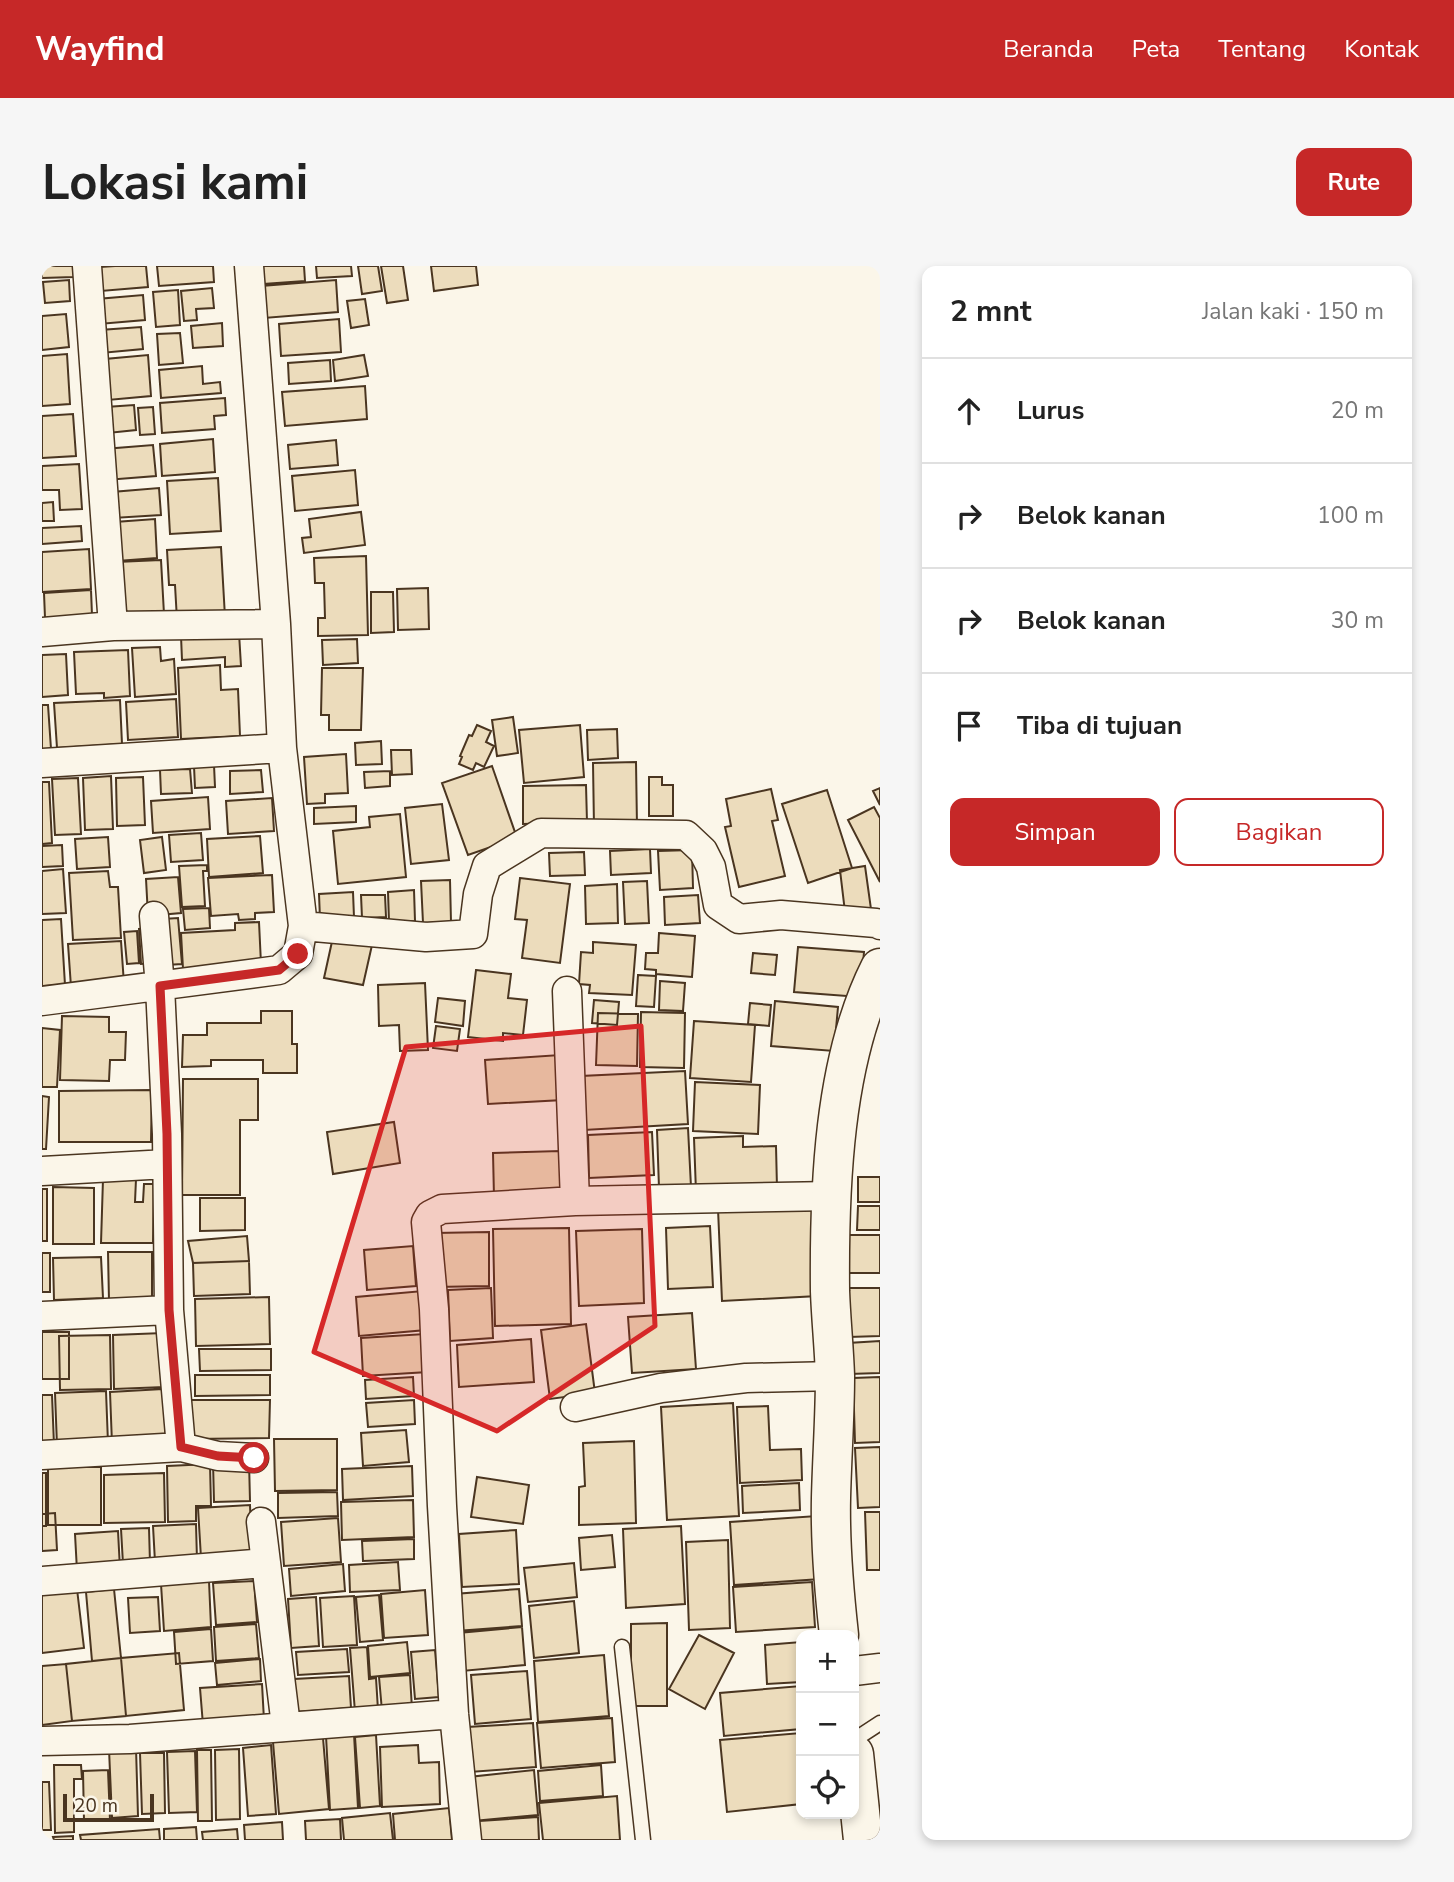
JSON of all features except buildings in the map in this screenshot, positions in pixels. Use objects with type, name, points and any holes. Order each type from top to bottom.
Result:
[{"type":"street","points":[[87,266],[113,626]]},
{"type":"street","points":[[42,1001],[279,970],[298,954],[303,926],[282,748],[276,624],[249,266]]},
{"type":"street","points":[[42,632],[113,626],[276,624]]},
{"type":"street","points":[[42,764],[282,748]]},
{"type":"street","points":[[303,926],[426,937],[473,934],[478,894],[488,866],[541,833],[686,835],[703,851],[711,867],[718,905],[739,919],[781,915],[880,925]]},
{"type":"street","points":[[154,916],[160,986],[167,1164],[169,1310],[181,1447]]},
{"type":"street","points":[[838,1630],[831,1501],[835,1376],[830,1291],[832,1196],[844,1079],[859,1023],[880,968]]},
{"type":"street","points":[[567,991],[575,1201]]},
{"type":"street","points":[[42,1171],[167,1164]]},
{"type":"street","points":[[467,1840],[454,1714],[434,1309],[426,1222],[430,1215],[442,1209],[575,1201],[832,1196]]},
{"type":"street","points":[[42,1316],[169,1310]]},
{"type":"street","points":[[575,1407],[661,1388],[734,1379],[835,1376]]},
{"type":"street","points":[[42,1454],[181,1447],[218,1456],[254,1458]]},
{"type":"street","points":[[261,1522],[286,1726]]},
{"type":"street","points":[[42,1581],[266,1563]]},
{"type":"street","points":[[859,1670],[880,1668]]},
{"type":"street","points":[[42,1741],[130,1739],[454,1714]]},
{"type":"street","points":[[854,1756],[863,1840]]},
{"type":"lane","points":[[622,1647],[643,1840]]},
{"type":"lane","points":[[859,1737],[880,1723]]},
{"type":"highlighted area","points":[[641,1026],[655,1326],[497,1431],[314,1352],[406,1047]]},
{"type":"route","points":[[254,1458],[218,1456],[181,1447],[169,1310],[167,1134],[160,986],[279,970],[298,954]]}]
